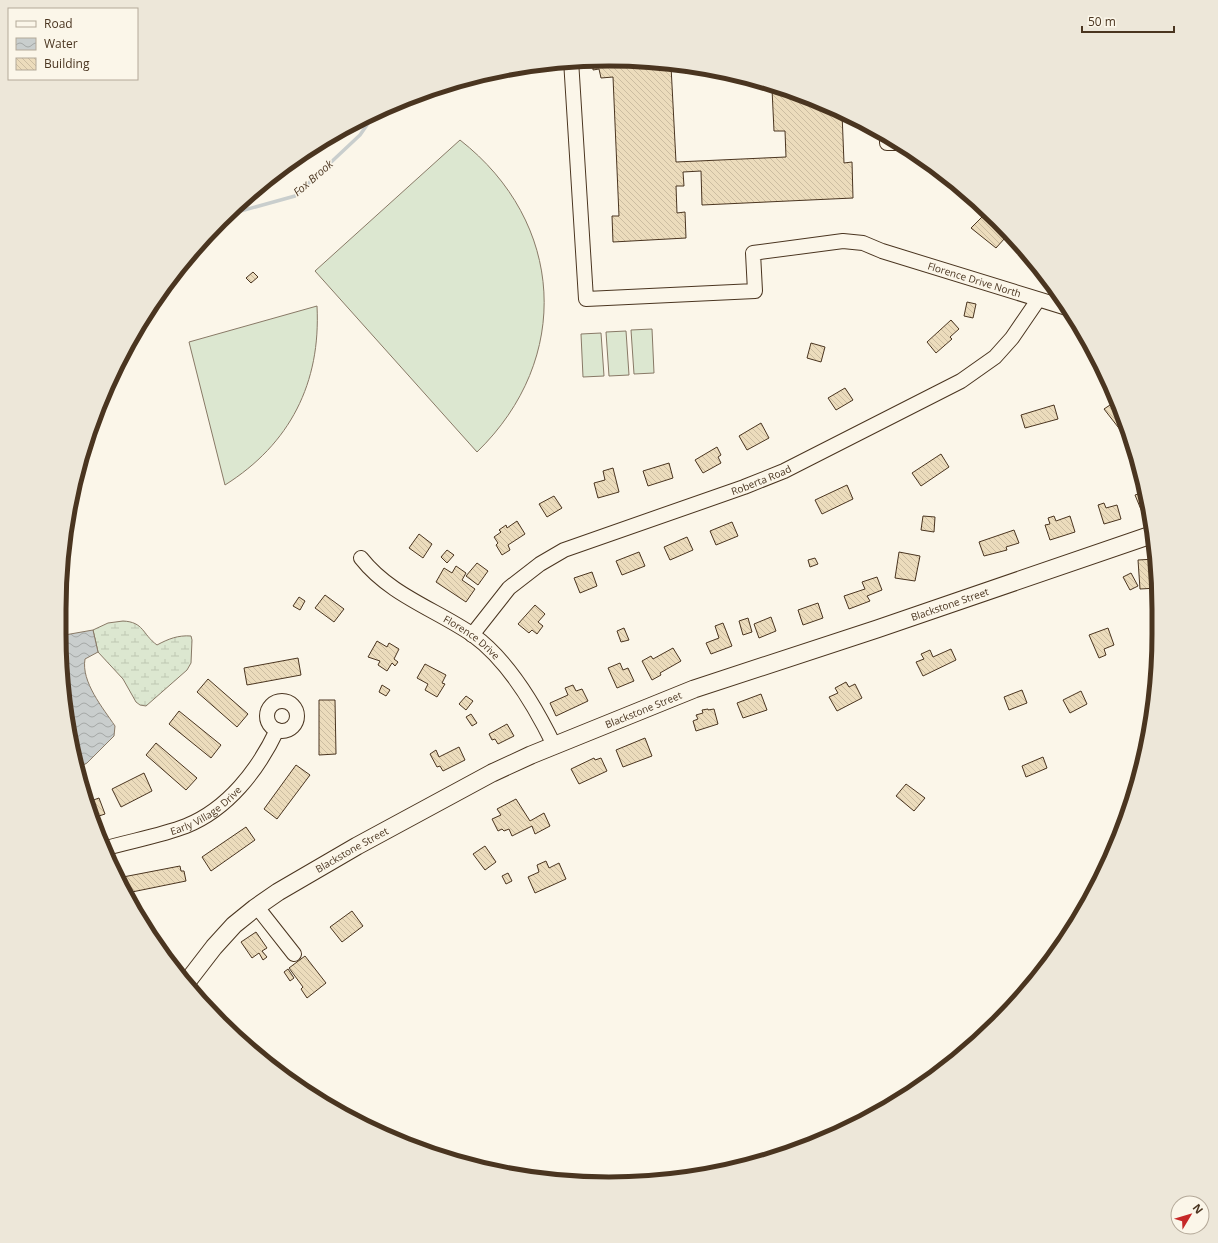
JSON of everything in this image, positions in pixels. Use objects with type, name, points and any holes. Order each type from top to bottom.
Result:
[{"type":"main road","name":"Blackstone Street","points":[[190,979],[214,947],[234,926],[257,907],[357,846],[492,773],[554,745],[708,684],[884,627],[1147,537]]},
{"type":"street","name":"Florence Drive North","points":[[571,67],[586,299],[755,291],[753,253],[843,241],[863,243],[882,251],[1059,306]]},
{"type":"street","name":"Roberta Road","points":[[472,634],[509,588],[540,564],[564,550],[738,490],[784,472],[961,381],[995,357],[1012,338],[1038,300]]},
{"type":"street","name":"Florence Drive","points":[[361,558],[384,582],[472,634],[496,656],[511,674],[537,712],[554,745]]},
{"type":"street","name":"Early Village Drive","points":[[109,847],[186,826],[205,816],[221,805],[245,782],[261,760],[277,730]]},
{"type":"street","points":[[257,907],[294,954]]},
{"type":"green space","points":[[460,140],[495,173],[520,210],[537,250],[544,292],[541,334],[530,376],[508,415],[477,452],[315,271]]},
{"type":"green space","points":[[317,306],[317,334],[313,361],[307,386],[297,409],[284,431],[267,451],[248,469],[225,485],[189,342]]},
{"type":"green space","points":[[652,329],[654,373],[634,374],[631,330]]},
{"type":"green space","points":[[626,331],[629,375],[609,376],[606,332]]},
{"type":"green space","points":[[601,333],[604,376],[583,377],[581,334]]},
{"type":"green space","points":[[123,621],[139,626],[157,645],[173,638],[191,636],[191,663],[187,670],[146,706],[140,705],[136,702],[123,679],[98,652],[93,630],[108,623]]},
{"type":"water","points":[[93,630],[98,652],[85,659],[86,677],[99,703],[115,726],[114,736],[87,763],[83,765],[76,740],[71,705],[67,670],[66,635]]},
{"type":"building","points":[[593,66],[609,66],[645,67],[671,70],[676,162],[786,157],[785,131],[774,131],[772,92],[817,107],[842,119],[844,163],[852,162],[853,198],[702,205],[701,171],[683,172],[684,186],[676,186],[677,213],[685,212],[686,238],[613,242],[612,216],[619,216],[613,77],[601,78],[599,69],[593,70]]},
{"type":"building","points":[[982,217],[1005,238],[996,248],[971,228]]},
{"type":"building","points":[[253,272],[258,277],[251,283],[246,278]]},
{"type":"building","points":[[967,302],[976,304],[973,318],[964,316]]},
{"type":"building","points":[[951,320],[959,329],[950,337],[952,339],[936,353],[927,342]]},
{"type":"building","points":[[811,343],[825,347],[821,362],[807,358]]},
{"type":"building","points":[[845,388],[853,400],[836,410],[828,398]]},
{"type":"building","points":[[1112,404],[1123,433],[1104,409]]},
{"type":"building","points":[[1054,405],[1058,419],[1025,428],[1021,415]]},
{"type":"building","points":[[761,423],[769,438],[747,450],[739,436]]},
{"type":"building","points":[[717,447],[721,455],[718,457],[721,463],[703,473],[695,460]]},
{"type":"building","points":[[941,454],[949,467],[921,486],[912,473]]},
{"type":"building","points":[[669,463],[673,478],[648,486],[643,471]]},
{"type":"building","points":[[613,468],[619,492],[598,498],[594,483],[605,480],[603,471]]},
{"type":"building","points":[[847,485],[853,499],[822,514],[815,500]]},
{"type":"building","points":[[1140,493],[1143,512],[1142,512],[1135,495]]},
{"type":"building","points":[[554,496],[562,508],[547,517],[539,504]]},
{"type":"building","points":[[1104,503],[1106,508],[1117,505],[1121,519],[1104,524],[1098,505]]},
{"type":"building","points":[[923,516],[935,517],[934,532],[921,530]]},
{"type":"building","points":[[1054,516],[1056,521],[1070,516],[1075,532],[1050,540],[1045,525],[1050,524],[1048,518]]},
{"type":"building","points":[[517,521],[525,534],[508,545],[510,550],[502,555],[496,545],[498,543],[494,537],[501,532],[499,530],[506,525],[507,528]]},
{"type":"building","points":[[732,522],[738,536],[716,545],[710,531]]},
{"type":"building","points":[[1014,530],[1019,543],[1006,547],[1007,550],[984,556],[979,542]]},
{"type":"building","points":[[419,534],[432,544],[423,558],[409,548]]},
{"type":"building","points":[[687,537],[693,550],[670,560],[664,547]]},
{"type":"building","points":[[447,550],[454,555],[447,563],[441,557]]},
{"type":"building","points":[[639,552],[645,566],[622,575],[616,561]]},
{"type":"building","points":[[899,552],[920,556],[915,581],[895,578]]},
{"type":"building","points":[[815,558],[818,564],[810,567],[808,560]]},
{"type":"building","points":[[1149,559],[1151,588],[1140,589],[1138,560]]},
{"type":"building","points":[[477,563],[488,571],[478,585],[466,576]]},
{"type":"building","points":[[456,566],[466,573],[462,580],[475,589],[466,602],[436,582],[444,568],[452,573]]},
{"type":"building","points":[[592,572],[597,586],[580,593],[574,578]]},
{"type":"building","points":[[1131,573],[1138,586],[1130,590],[1123,577]]},
{"type":"building","points":[[877,577],[882,590],[867,596],[870,601],[849,609],[844,596],[865,589],[862,582]]},
{"type":"building","points":[[325,595],[344,609],[334,622],[315,608]]},
{"type":"building","points":[[299,597],[305,601],[300,610],[293,606]]},
{"type":"building","points":[[818,603],[823,618],[803,625],[798,610]]},
{"type":"building","points":[[535,605],[545,614],[538,622],[543,626],[537,634],[532,630],[529,633],[518,624]]},
{"type":"building","points":[[771,617],[776,631],[759,638],[754,624]]},
{"type":"building","points":[[748,618],[752,632],[743,635],[739,621]]},
{"type":"building","points":[[723,623],[732,646],[711,654],[706,643],[719,638],[715,626]]},
{"type":"building","points":[[624,628],[629,640],[621,642],[617,631]]},
{"type":"building","points":[[1108,628],[1114,645],[1104,649],[1106,655],[1099,658],[1089,635]]},
{"type":"building","points":[[377,641],[387,647],[389,643],[399,649],[394,659],[398,662],[395,666],[392,663],[387,671],[378,665],[380,661],[368,657]]},
{"type":"building","points":[[673,648],[681,661],[660,673],[661,675],[652,680],[642,661],[651,656],[653,659]]},
{"type":"building","points":[[951,649],[956,660],[923,676],[916,662],[924,659],[921,654],[930,650],[933,657]]},
{"type":"building","points":[[298,658],[301,675],[247,685],[244,668]]},
{"type":"building","points":[[620,663],[623,670],[628,668],[634,681],[617,688],[608,668]]},
{"type":"building","points":[[425,664],[446,675],[442,683],[445,684],[437,697],[425,690],[428,684],[417,678]]},
{"type":"building","points":[[208,679],[248,714],[237,727],[197,692]]},
{"type":"building","points":[[846,682],[849,687],[855,684],[862,698],[837,711],[829,697],[838,693],[835,688]]},
{"type":"building","points":[[382,685],[390,690],[386,696],[379,692]]},
{"type":"building","points":[[573,685],[576,691],[582,689],[588,701],[556,716],[550,703],[568,695],[565,688]]},
{"type":"building","points":[[1022,690],[1027,703],[1009,710],[1004,697]]},
{"type":"building","points":[[1081,691],[1087,704],[1070,713],[1063,700]]},
{"type":"building","points":[[761,694],[767,710],[743,718],[737,703]]},
{"type":"building","points":[[466,696],[473,701],[466,710],[459,704]]},
{"type":"building","points":[[319,700],[335,700],[336,754],[319,755]]},
{"type":"building","points":[[714,709],[718,724],[696,731],[693,721],[698,719],[696,715],[703,713],[702,710]]},
{"type":"building","points":[[179,711],[221,745],[211,758],[169,724]]},
{"type":"building","points":[[471,714],[477,723],[472,726],[466,717]]},
{"type":"building","points":[[507,724],[514,736],[498,744],[495,739],[492,740],[489,734]]},
{"type":"building","points":[[645,738],[652,756],[623,767],[616,750]]},
{"type":"building","points":[[156,743],[197,778],[186,790],[146,755]]},
{"type":"building","points":[[459,747],[465,760],[443,771],[440,766],[437,767],[430,754],[436,750],[439,757]]},
{"type":"building","points":[[1043,757],[1047,768],[1026,777],[1022,766]]},
{"type":"building","points":[[594,758],[595,760],[601,758],[607,771],[579,784],[571,769]]},
{"type":"building","points":[[296,765],[310,775],[277,819],[264,809]]},
{"type":"building","points":[[144,773],[152,791],[121,807],[112,789]]},
{"type":"building","points":[[906,784],[925,798],[914,811],[896,796]]},
{"type":"building","points":[[99,798],[105,814],[98,816],[92,800]]},
{"type":"building","points":[[516,799],[530,821],[544,813],[550,826],[535,834],[532,826],[512,836],[509,829],[504,831],[502,829],[498,831],[492,819],[501,815],[497,809]]},
{"type":"building","points":[[246,827],[255,840],[211,871],[202,857]]},
{"type":"building","points":[[485,846],[496,862],[485,870],[473,854]]},
{"type":"building","points":[[546,861],[549,868],[559,863],[566,879],[535,893],[528,877],[539,872],[537,865]]},
{"type":"building","points":[[180,866],[181,871],[184,871],[186,881],[132,892],[124,877]]},
{"type":"building","points":[[508,873],[512,881],[506,884],[502,876]]},
{"type":"building","points":[[352,911],[363,926],[342,942],[330,927]]},
{"type":"building","points":[[256,932],[267,948],[262,951],[267,957],[263,960],[259,953],[252,958],[241,942]]},
{"type":"building","points":[[305,956],[326,983],[307,998],[301,989],[303,987],[289,968]]},
{"type":"building","points":[[288,969],[294,978],[290,981],[284,972]]},
{"type":"waterway","name":"Fox Brook","points":[[240,211],[295,196],[360,135],[369,122]]}]
